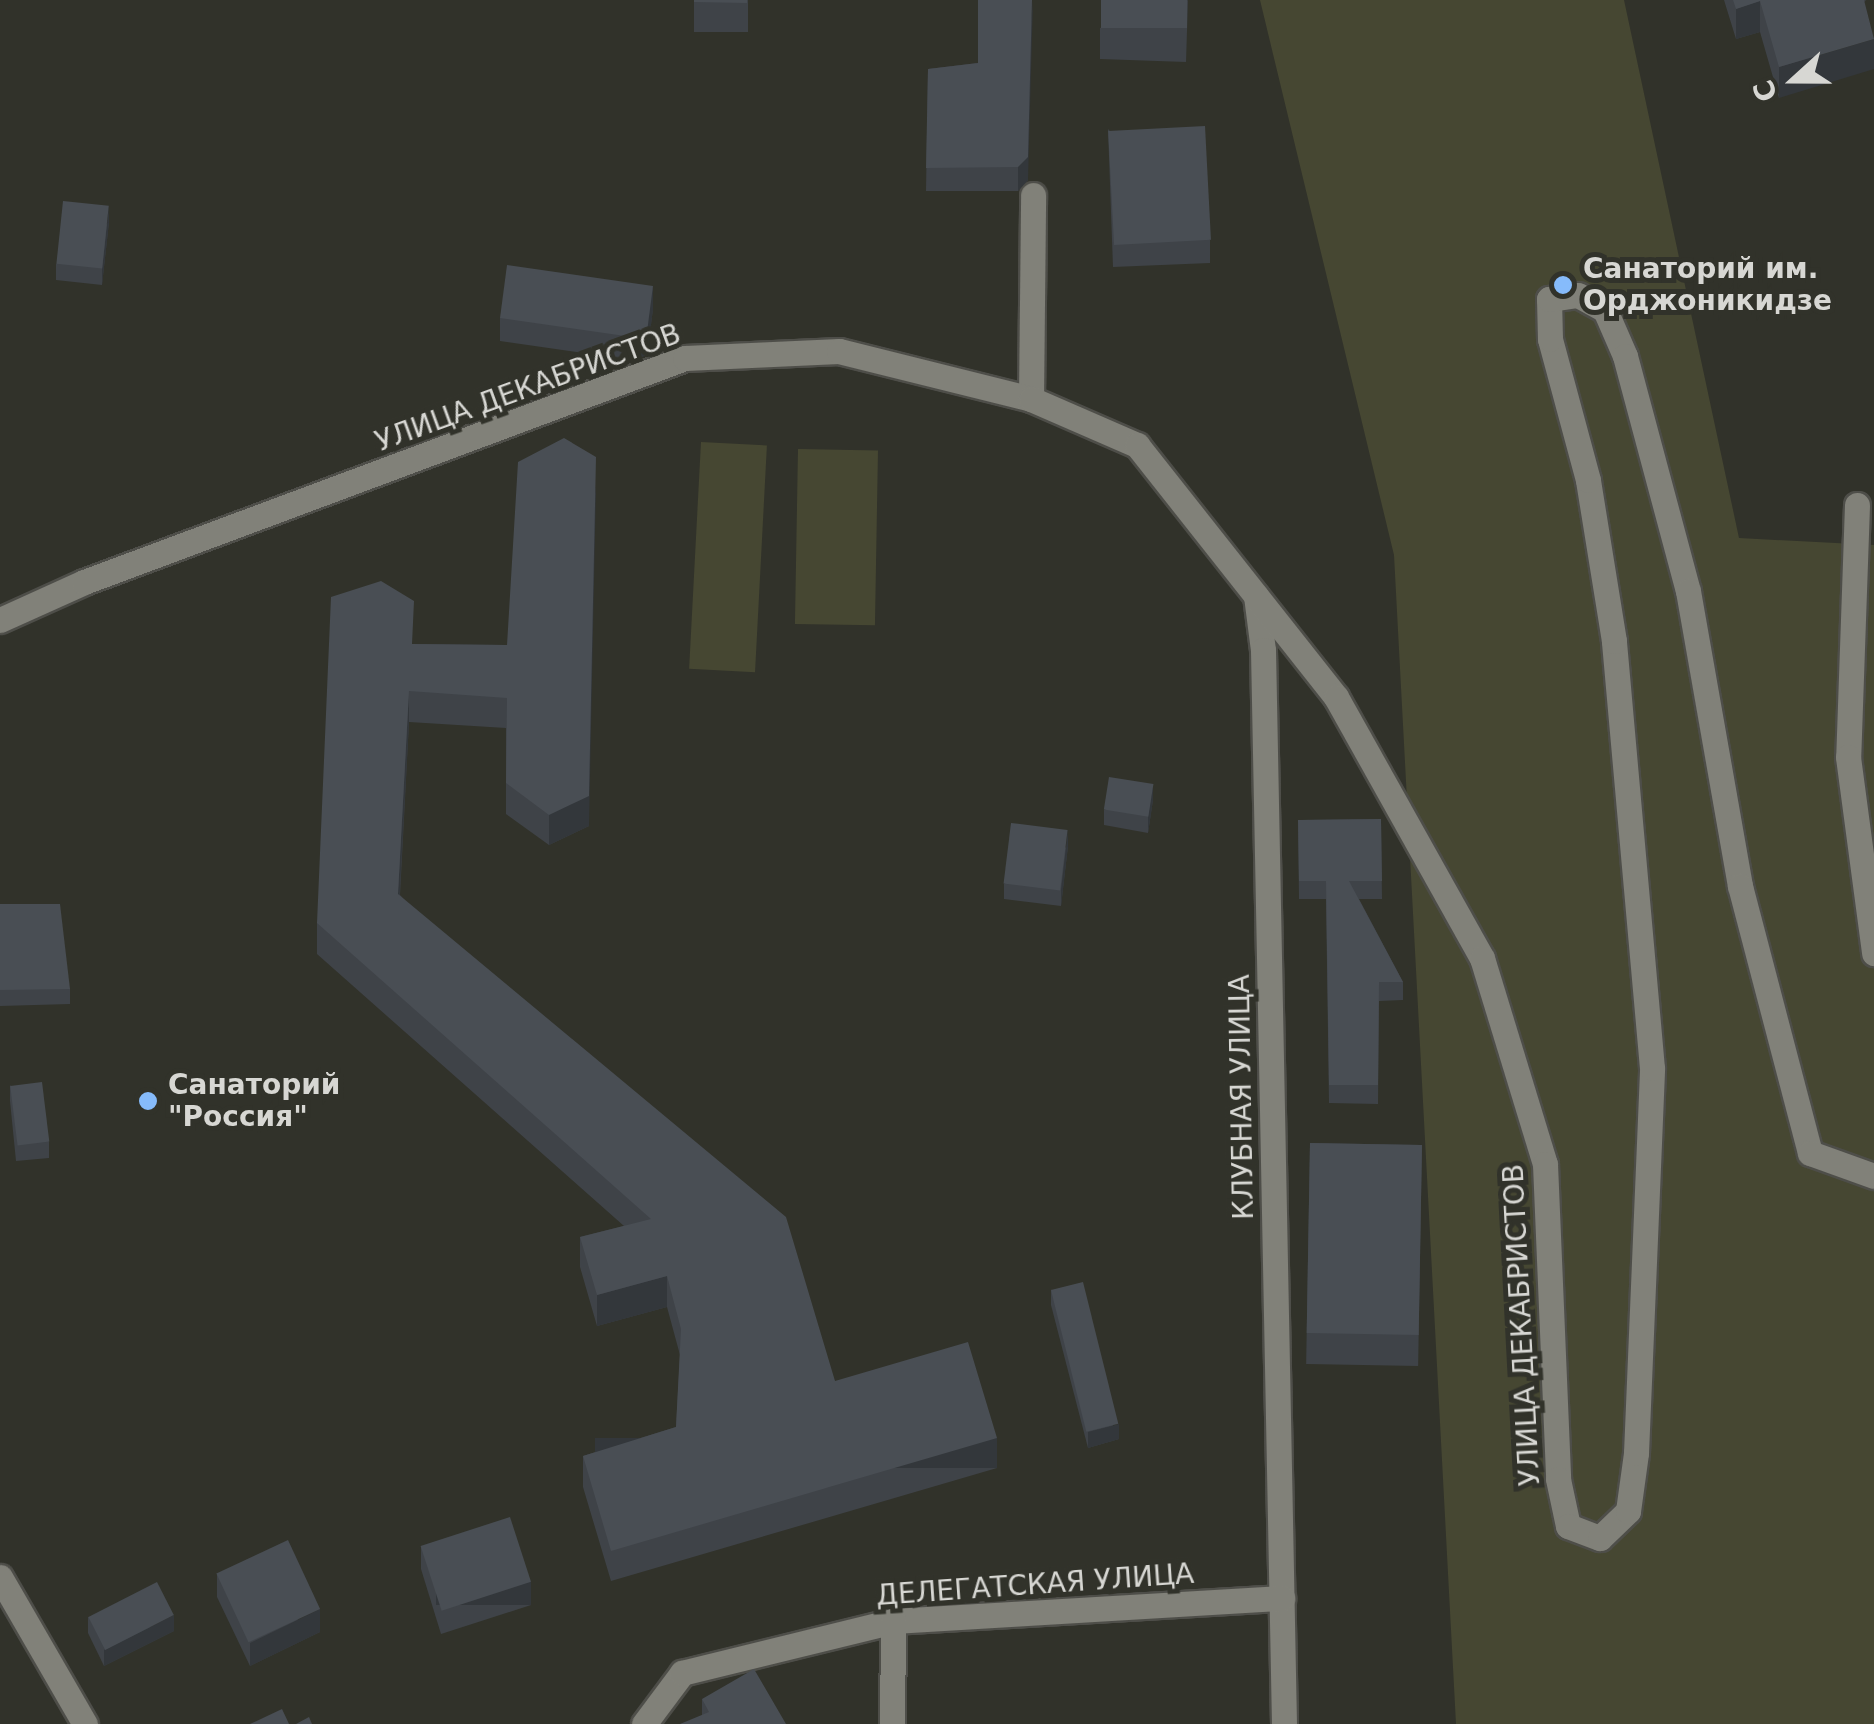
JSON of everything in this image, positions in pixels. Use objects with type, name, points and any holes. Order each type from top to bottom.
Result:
[{"type":"street","points":[[1031,399],[1033,195]]},
{"type":"street","name":"УЛИЦА ДЕКАБРИСТОВ","points":[[0,620],[56,593],[685,358],[839,351],[1031,399],[1137,446],[1336,697],[1392,788],[1482,958],[1510,1031],[1546,1164],[1558,1479],[1568,1526],[1600,1538],[1628,1511],[1636,1453],[1652,1068],[1614,641],[1588,480],[1550,339],[1549,299],[1578,294],[1605,310],[1625,356],[1688,591],[1740,886],[1810,1153],[1874,1176]]},
{"type":"street","points":[[1857,505],[1848,758],[1874,954]]},
{"type":"street","name":"КЛУБНАЯ УЛИЦА","points":[[1256,596],[1263,650],[1284,1724]]},
{"type":"street","points":[[0,1577],[85,1724]]},
{"type":"street","name":"ДЕЛЕГАТСКАЯ УЛИЦА","points":[[644,1724],[682,1673],[892,1621],[1282,1598]]},
{"type":"street","points":[[892,1621],[892,1724]]},
{"type":"green space","points":[[1260,0],[1624,0],[1739,538],[1874,545],[1874,1724],[1456,1724],[1394,555]]},
{"type":"green space","points":[[701,442],[767,445],[755,672],[689,669]]},
{"type":"green space","points":[[798,449],[878,450],[875,625],[795,624]]},
{"type":"building","points":[[747,0],[747,3],[694,2]]},
{"type":"building","points":[[978,0],[1032,0],[1028,157],[1018,167],[926,168],[928,69],[978,63]]},
{"type":"building","points":[[1101,0],[1187,0],[1187,28],[1101,28]]},
{"type":"building","points":[[1733,0],[1864,0],[1874,39],[1779,67],[1760,1],[1736,9]]},
{"type":"building","points":[[1205,126],[1211,240],[1114,245],[1108,131]]},
{"type":"building","points":[[63,201],[109,206],[102,268],[56,264]]},
{"type":"building","points":[[507,265],[653,286],[647,332],[632,337],[500,318]]},
{"type":"building","points":[[564,438],[596,457],[589,796],[549,815],[506,783],[507,698],[409,691],[398,894],[786,1217],[835,1381],[968,1342],[997,1438],[611,1551],[583,1456],[676,1427],[681,1329],[667,1276],[597,1295],[580,1237],[651,1219],[317,923],[331,597],[381,581],[414,601],[412,644],[507,645],[518,462]]},
{"type":"building","points":[[1109,777],[1153,784],[1148,817],[1104,810]]},
{"type":"building","points":[[1381,819],[1382,881],[1349,881],[1403,982],[1379,982],[1378,1085],[1329,1085],[1326,881],[1299,881],[1298,820]]},
{"type":"building","points":[[1011,823],[1068,830],[1060,890],[1004,884]]},
{"type":"building","points":[[0,904],[60,904],[70,989],[0,990]]},
{"type":"building","points":[[42,1082],[49,1142],[18,1145],[10,1086]]},
{"type":"building","points":[[1310,1143],[1422,1145],[1419,1335],[1307,1333]]},
{"type":"building","points":[[1083,1282],[1118,1424],[1086,1432],[1051,1290]]},
{"type":"building","points":[[510,1517],[531,1582],[442,1611],[421,1546]]},
{"type":"building","points":[[288,1540],[320,1609],[249,1642],[216,1573]]},
{"type":"building","points":[[157,1582],[174,1615],[105,1650],[88,1617]]},
{"type":"building","points":[[754,1669],[786,1724],[680,1724],[709,1712],[702,1699]]},
{"type":"building","points":[[282,1709],[289,1724],[250,1724]]},
{"type":"place","name":"Санаторий им. Орджоникидзе","points":[[1563,285]]},
{"type":"place","name":"Санаторий \"Россия\"","points":[[148,1101]]}]
